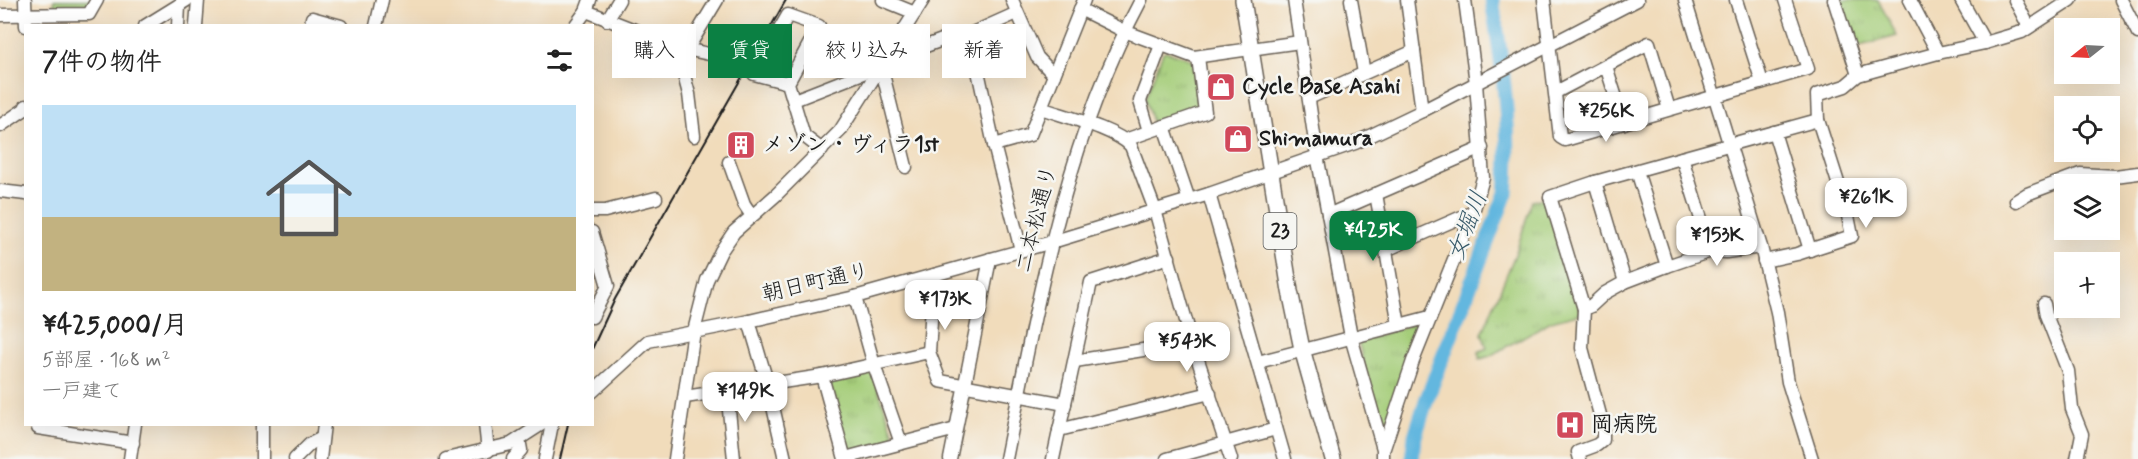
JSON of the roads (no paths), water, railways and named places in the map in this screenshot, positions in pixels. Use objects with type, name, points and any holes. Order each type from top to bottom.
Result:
[{"type":"main road","name":"23","points":[[1243,0],[1290,291],[1302,349],[1333,459]]},
{"type":"street","points":[[26,0],[26,20]]},
{"type":"street","points":[[0,15],[26,20],[89,14],[97,0]]},
{"type":"street","points":[[196,24],[198,0]]},
{"type":"street","points":[[376,24],[382,0]]},
{"type":"street","points":[[607,20],[620,0]]},
{"type":"street","points":[[696,31],[717,0]]},
{"type":"street","points":[[883,0],[915,12]]},
{"type":"street","points":[[907,24],[923,0]]},
{"type":"street","points":[[1012,0],[1037,57],[1054,75]]},
{"type":"street","name":"二本松通り","points":[[1006,459],[1052,242],[1074,161],[1124,31],[1141,0]]},
{"type":"street","points":[[1294,0],[1317,155],[1351,337],[1383,454]]},
{"type":"street","points":[[1351,0],[1364,74]]},
{"type":"street","points":[[1407,0],[1422,111]]},
{"type":"street","points":[[1383,454],[1430,317],[1473,212],[1483,178],[1478,82],[1465,0]]},
{"type":"street","points":[[1544,0],[1560,137],[1565,140],[1808,69],[1785,0]]},
{"type":"street","name":"朝日町通り","points":[[594,390],[648,341],[855,297],[1052,242],[1209,194],[1355,143],[1516,64],[1637,0]]},
{"type":"street","points":[[1685,0],[1761,247],[1777,312],[1788,382],[1812,459]]},
{"type":"street","points":[[1736,0],[1762,82]]},
{"type":"street","points":[[1834,0],[1858,75]]},
{"type":"street","points":[[1910,0],[1938,53]]},
{"type":"street","points":[[1961,0],[1985,43]]},
{"type":"street","points":[[2015,0],[2030,27]]},
{"type":"street","points":[[1764,261],[1810,250],[1852,236],[1847,211],[1818,120],[1817,95],[1845,86],[1858,75],[2022,32],[2071,0]]},
{"type":"street","points":[[2121,0],[2138,33]]},
{"type":"street","points":[[148,24],[183,2]]},
{"type":"street","points":[[178,24],[183,2]]},
{"type":"street","points":[[994,145],[1030,135],[1082,5],[1124,31],[1198,57],[1300,42]]},
{"type":"street","points":[[576,24],[588,6],[607,20],[618,24]]},
{"type":"street","points":[[992,24],[1017,13]]},
{"type":"street","points":[[788,83],[754,74],[788,15],[819,26],[788,83],[804,136],[822,150]]},
{"type":"street","points":[[311,24],[312,18],[334,24]]},
{"type":"street","points":[[1556,92],[1649,43],[1669,109]]},
{"type":"street","points":[[1149,130],[1140,101],[1161,45]]},
{"type":"street","points":[[1309,98],[1414,51]]},
{"type":"street","points":[[1125,140],[1205,112],[1198,57]]},
{"type":"street","points":[[1606,66],[1624,123]]},
{"type":"street","points":[[685,78],[694,136]]},
{"type":"street","points":[[794,100],[850,78]]},
{"type":"street","points":[[675,459],[694,331],[707,280],[721,251],[734,232],[840,131],[873,78]]},
{"type":"street","points":[[884,78],[906,167]]},
{"type":"street","points":[[979,78],[1020,250]]},
{"type":"street","points":[[1041,108],[1125,140],[1131,146],[1155,210],[1192,342],[1231,459]]},
{"type":"street","points":[[0,126],[24,110]]},
{"type":"street","points":[[1580,459],[1578,452],[1597,445],[1603,440],[1603,426],[1582,348],[1584,316],[1550,196],[1818,120]]},
{"type":"street","points":[[1164,126],[1189,200]]},
{"type":"street","points":[[1774,132],[1810,250]]},
{"type":"street","points":[[1328,214],[1482,148]]},
{"type":"street","points":[[1682,158],[1711,251]]},
{"type":"street","points":[[729,162],[744,204],[752,216]]},
{"type":"street","points":[[1637,171],[1667,266]]},
{"type":"street","points":[[2016,201],[2026,194],[2080,174],[2115,176],[2138,173]]},
{"type":"street","points":[[1595,182],[1625,282]]},
{"type":"street","points":[[0,191],[24,194]]},
{"type":"street","points":[[1209,194],[1285,459]]},
{"type":"street","points":[[1376,194],[1399,325]]},
{"type":"street","points":[[594,211],[605,211],[656,198]]},
{"type":"street","points":[[1386,250],[1473,212]]},
{"type":"street","points":[[594,239],[608,286],[594,313]]},
{"type":"street","points":[[1584,316],[1605,293],[1625,282],[1711,251],[1726,252],[1761,247]]},
{"type":"street","points":[[1053,459],[1091,282],[1169,257]]},
{"type":"street","points":[[950,459],[990,259]]},
{"type":"street","points":[[934,275],[929,352],[940,381],[1065,404]]},
{"type":"street","points":[[855,297],[874,365],[901,443]]},
{"type":"street","points":[[2044,304],[2046,315],[2068,371],[2072,409],[2082,434],[2077,459]]},
{"type":"street","points":[[1258,362],[1430,317]]},
{"type":"street","points":[[749,321],[768,385],[785,459]]},
{"type":"street","points":[[1075,362],[1192,342]]},
{"type":"street","points":[[685,397],[822,376],[929,352]]},
{"type":"street","points":[[822,376],[845,458],[956,429]]},
{"type":"street","points":[[727,391],[734,459]]},
{"type":"street","points":[[1059,430],[1210,393]]},
{"type":"street","points":[[130,459],[135,426]]},
{"type":"street","points":[[262,426],[262,459]]},
{"type":"street","points":[[320,459],[324,426]]},
{"type":"street","points":[[485,426],[488,451]]},
{"type":"street","points":[[446,459],[511,444],[539,426]]},
{"type":"street","points":[[545,459],[552,426]]},
{"type":"street","points":[[38,428],[132,443]]},
{"type":"street","points":[[1168,459],[1276,429]]},
{"type":"street","points":[[295,459],[310,444],[322,438]]},
{"type":"street","points":[[513,459],[521,450],[519,439]]},
{"type":"waterway","name":"女堀川","points":[[1412,459],[1415,436],[1426,401],[1506,193],[1507,121],[1492,0]]},
{"type":"railway","points":[[594,345],[615,299],[786,0]]},
{"type":"railway","points":[[560,459],[568,426]]},
{"type":"place","name":"Cycle Base Asahi","points":[[1221,87]]},
{"type":"place","name":"Shimamura","points":[[1238,139]]},
{"type":"place","name":"メゾン・ヴィラ1st","points":[[741,145]]},
{"type":"place","name":"岡病院","points":[[1570,425]]}]
